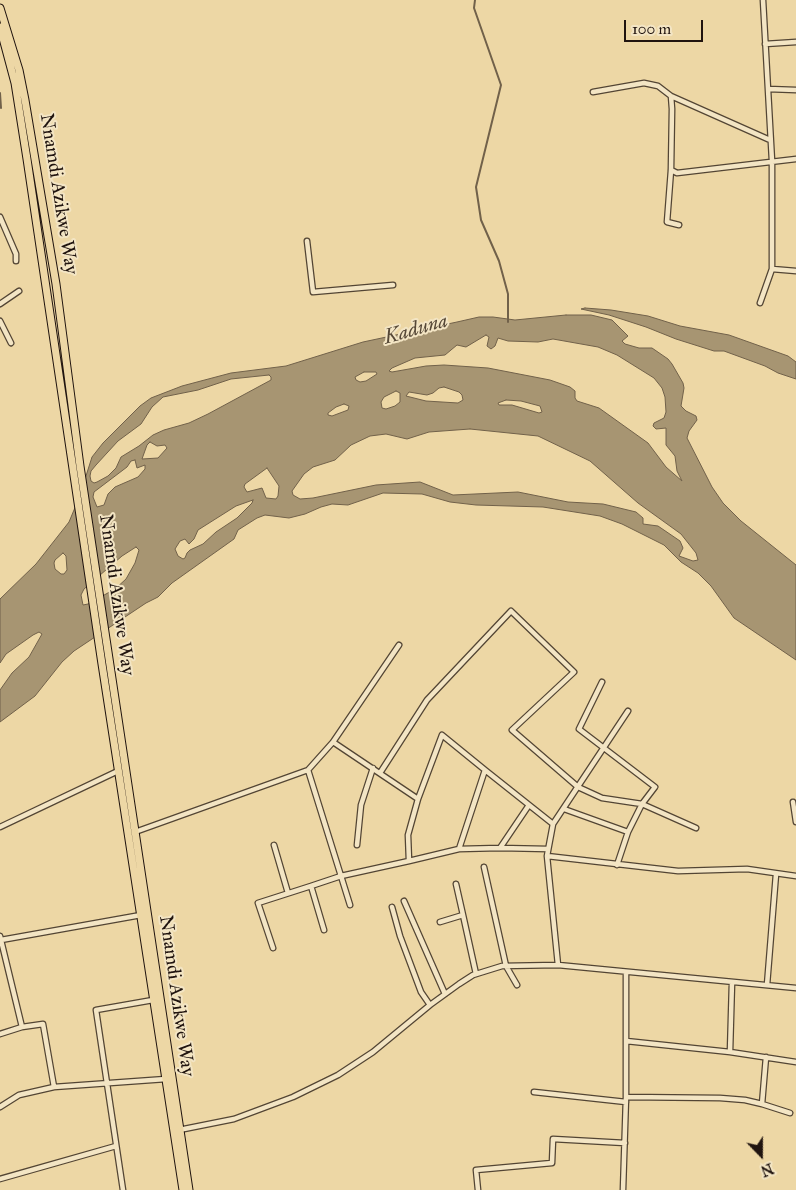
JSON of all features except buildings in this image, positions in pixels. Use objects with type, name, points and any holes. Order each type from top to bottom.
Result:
[{"type":"highway","name":"Nnamdi Azikwe Way","points":[[0,8],[19,70],[29,119],[56,284],[80,466],[189,1190]]},
{"type":"highway","name":"Nnamdi Azikwe Way","points":[[0,27],[15,83],[22,124],[72,468],[183,1190]]},
{"type":"street","points":[[760,304],[772,269],[772,161],[763,0]]},
{"type":"street","points":[[765,44],[796,42]]},
{"type":"street","points":[[593,92],[644,83],[658,86],[671,96],[770,140]]},
{"type":"street","points":[[768,89],[796,90]]},
{"type":"street","points":[[671,96],[671,170],[666,222],[679,225]]},
{"type":"street","points":[[671,170],[677,173],[796,159]]},
{"type":"street","points":[[0,217],[16,254],[16,262]]},
{"type":"street","points":[[307,241],[313,292],[393,285]]},
{"type":"street","points":[[772,269],[796,272]]},
{"type":"street","points":[[0,304],[19,290]]},
{"type":"street","points":[[0,321],[11,344]]},
{"type":"street","points":[[380,773],[427,700],[511,611],[574,672],[512,730],[578,787],[602,798],[642,804],[696,828]]},
{"type":"street","points":[[135,832],[308,770],[333,742],[399,645]]},
{"type":"street","points":[[602,682],[578,729],[655,787],[642,804],[628,832],[617,865]]},
{"type":"street","points":[[558,965],[548,856],[553,824],[628,711]]},
{"type":"street","points":[[409,861],[408,835],[418,799],[442,735],[553,824]]},
{"type":"street","points":[[333,742],[418,799]]},
{"type":"street","points":[[357,845],[361,805],[373,768]]},
{"type":"street","points":[[308,770],[350,905]]},
{"type":"street","points":[[459,850],[485,770]]},
{"type":"street","points":[[0,826],[118,771]]},
{"type":"street","points":[[793,802],[796,822]]},
{"type":"street","points":[[500,848],[529,805]]},
{"type":"street","points":[[564,808],[628,832]]},
{"type":"street","points":[[274,845],[288,894]]},
{"type":"street","points":[[273,948],[258,903],[341,876],[459,850],[500,848],[548,849]]},
{"type":"street","points":[[548,856],[678,871],[747,869],[796,876]]},
{"type":"street","points":[[484,867],[506,966],[517,985]]},
{"type":"street","points":[[767,985],[776,874]]},
{"type":"street","points":[[456,884],[476,974]]},
{"type":"street","points":[[311,886],[324,930]]},
{"type":"street","points":[[404,901],[445,994]]},
{"type":"street","points":[[392,907],[400,936],[421,992],[430,1005]]},
{"type":"street","points":[[22,1027],[7,971],[1,938],[141,915]]},
{"type":"street","points":[[440,922],[463,915]]},
{"type":"street","points":[[179,1130],[234,1119],[293,1098],[338,1075],[373,1052],[430,1005],[476,974],[506,966],[558,965],[796,988]]},
{"type":"street","points":[[0,973],[7,971]]},
{"type":"street","points":[[623,1190],[626,1100],[626,972]]},
{"type":"street","points":[[730,1052],[732,982]]},
{"type":"street","points":[[123,1190],[96,1010],[153,1000]]},
{"type":"street","points":[[0,1034],[22,1027],[44,1024],[54,1087]]},
{"type":"street","points":[[626,1041],[730,1052],[796,1062]]},
{"type":"street","points":[[762,1104],[766,1058]]},
{"type":"street","points":[[0,1106],[19,1095],[54,1087],[166,1079]]},
{"type":"street","points":[[534,1092],[626,1100],[720,1098],[745,1100],[790,1113]]},
{"type":"street","points":[[478,1190],[476,1170],[552,1162],[552,1139],[625,1143]]},
{"type":"street","points":[[0,1179],[116,1146]]},
{"type":"shaded area","points":[[581,309],[648,316],[680,326],[729,335],[788,356],[796,362],[796,379],[724,351],[714,351],[609,315]]},
{"type":"shaded area","points":[[566,315],[591,315],[612,320],[628,336],[622,341],[625,344],[639,348],[652,348],[668,359],[683,383],[681,406],[696,416],[697,420],[689,431],[687,438],[712,487],[723,503],[741,521],[796,565],[796,660],[734,618],[711,586],[698,573],[681,562],[664,545],[622,524],[600,516],[543,507],[476,505],[450,502],[422,494],[383,493],[348,505],[332,504],[289,518],[265,515],[257,518],[238,530],[234,539],[172,583],[158,597],[74,651],[62,662],[35,696],[0,722],[0,690],[12,673],[29,657],[42,634],[39,632],[33,635],[6,654],[0,663],[0,599],[36,564],[69,522],[92,457],[103,443],[140,406],[151,398],[182,386],[231,373],[286,366],[363,342],[479,317],[515,320]],"holes":[[[486,335],[489,337],[487,346],[491,349],[495,346],[498,338],[508,341],[538,342],[553,339],[598,347],[617,355],[654,378],[662,388],[666,412],[664,418],[654,423],[653,426],[656,429],[666,428],[666,445],[675,456],[677,471],[682,481],[666,467],[648,443],[599,408],[577,401],[575,391],[570,387],[550,380],[488,368],[444,365],[389,371],[415,358],[445,355],[457,345],[466,347]],[[364,372],[376,372],[377,374],[366,381],[360,382],[355,377]],[[269,375],[271,377],[271,380],[208,414],[189,423],[153,435],[121,457],[116,468],[108,476],[94,483],[91,481],[91,471],[96,465],[118,441],[141,424],[152,407],[163,397],[198,390],[231,379]],[[444,387],[459,392],[463,400],[458,403],[426,401],[406,396],[409,392],[427,395]],[[396,391],[400,393],[400,402],[395,406],[386,409],[382,408],[381,402],[384,397]],[[506,400],[521,401],[540,406],[542,412],[539,413],[512,405],[499,405],[498,403]],[[344,404],[349,406],[348,410],[332,416],[328,415],[336,407]],[[470,429],[538,436],[590,461],[638,503],[681,534],[696,553],[698,560],[693,561],[679,556],[683,548],[680,541],[658,526],[643,524],[643,518],[636,512],[603,504],[568,502],[518,492],[453,495],[420,482],[376,485],[313,498],[300,499],[293,495],[292,491],[304,474],[313,467],[335,460],[351,445],[370,436],[386,434],[407,439],[429,432]],[[150,442],[157,446],[165,445],[167,448],[158,458],[142,459]],[[135,460],[137,468],[145,465],[145,469],[138,477],[115,487],[108,494],[104,505],[97,507],[93,497],[94,492],[127,467],[131,461]],[[267,468],[279,486],[276,499],[266,498],[262,488],[247,492],[244,487],[245,484]],[[253,500],[237,518],[216,532],[203,544],[190,550],[185,558],[183,559],[178,556],[175,549],[180,541],[185,539],[189,544],[194,539],[198,530],[236,506]],[[136,547],[139,550],[135,563],[126,579],[115,589],[83,605],[81,595],[84,589],[122,556]],[[63,553],[66,556],[67,570],[64,574],[61,574],[55,569],[55,560]]]},
{"type":"waterway","points":[[475,0],[474,8],[501,85],[476,187],[481,220],[499,261],[508,294],[508,322]]},
{"type":"waterway","points":[[0,93],[1,108]]},
{"type":"water label","name":"Kaduna","points":[[416,330]]}]
